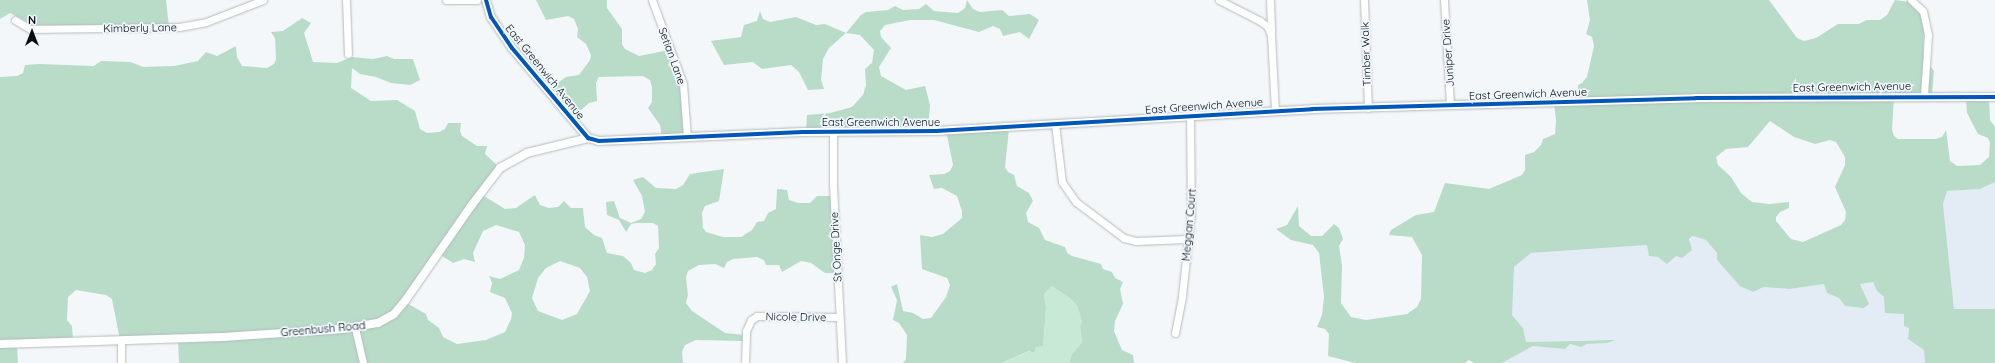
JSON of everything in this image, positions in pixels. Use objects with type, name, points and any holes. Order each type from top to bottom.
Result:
[{"type":"street","name":"Kimberly Lane","points":[[15,20],[30,29],[179,28],[212,20],[263,0]]},
{"type":"street","points":[[346,0],[348,54]]},
{"type":"street","points":[[446,0],[477,0]]},
{"type":"street","name":"East Greenwich Avenue","points":[[486,0],[500,34],[588,138],[599,141],[833,131],[936,131],[1275,110],[1666,99],[1924,96],[1995,97]]},
{"type":"street","name":"Setian Lane","points":[[652,0],[683,84],[687,138]]},
{"type":"street","points":[[1219,0],[1260,21],[1267,26],[1272,35]]},
{"type":"street","points":[[1270,0],[1275,110]]},
{"type":"street","name":"Timber Walk","points":[[1364,0],[1368,108]]},
{"type":"street","name":"Juniper Drive","points":[[1444,0],[1450,105]]},
{"type":"street","points":[[1911,0],[1923,11],[1928,34],[1924,96]]},
{"type":"street","name":"Meggan Court","points":[[1175,333],[1182,296],[1193,190],[1190,115]]},
{"type":"street","points":[[1055,124],[1062,182],[1076,202],[1124,238],[1136,241],[1187,239]]},
{"type":"street","name":"St Onge Drive","points":[[833,131],[839,318],[842,363]]},
{"type":"street","name":"Greenbush Road","points":[[0,344],[121,342],[355,328],[378,323],[394,314],[488,182],[508,161],[527,152],[588,138]]},
{"type":"street","name":"Nicole Drive","points":[[745,363],[746,331],[751,320],[757,316],[839,318]]},
{"type":"street","points":[[355,328],[362,363]]},
{"type":"street","points":[[121,342],[121,363]]},
{"type":"shaded area","points":[[1995,182],[1995,309],[1954,309],[1943,204],[1947,191],[1980,189]]},
{"type":"shaded area","points":[[1693,236],[1706,240],[1717,253],[1717,261],[1759,290],[1764,287],[1790,289],[1824,284],[1827,293],[1839,298],[1845,306],[1868,304],[1860,283],[1873,282],[1877,291],[1904,314],[1904,326],[1909,327],[1908,339],[1924,350],[1925,363],[1502,363],[1533,346],[1565,349],[1570,344],[1581,347],[1587,344],[1607,343],[1594,340],[1526,342],[1523,328],[1512,315],[1512,275],[1514,267],[1531,253],[1647,245],[1679,256]]},
{"type":"green space","points":[[0,0],[166,0],[169,26],[33,25],[10,13],[0,19]]},
{"type":"green space","points":[[536,0],[607,0],[607,8],[622,29],[622,44],[625,49],[639,56],[669,50],[682,82],[687,135],[662,138],[660,125],[648,108],[652,102],[652,87],[650,80],[643,76],[599,77],[596,83],[597,101],[589,103],[572,118],[548,90],[566,77],[579,75],[590,60],[591,55],[586,44],[577,37],[578,29],[574,19],[568,16],[546,20]]},
{"type":"green space","points":[[967,0],[973,9],[980,12],[1002,10],[1009,16],[1030,14],[1039,20],[1029,39],[1020,32],[1003,36],[1000,29],[993,26],[979,32],[934,20],[910,20],[885,25],[880,31],[881,37],[891,48],[879,67],[881,76],[906,90],[925,86],[930,105],[928,130],[806,130],[807,115],[830,113],[852,107],[863,95],[866,85],[865,69],[872,63],[874,50],[860,35],[846,33],[861,15],[866,12],[888,10],[895,6],[903,10],[919,9],[926,4],[934,11],[958,13],[965,8]]},
{"type":"green space","points":[[1587,0],[1769,0],[1797,38],[1804,41],[1816,38],[1838,24],[1859,24],[1867,20],[1880,20],[1887,15],[1895,0],[1910,2],[1925,17],[1923,48],[1925,60],[1934,71],[1932,95],[1894,96],[1892,130],[1894,136],[1898,139],[1936,139],[1942,137],[1946,130],[1950,161],[1957,166],[1980,165],[1989,157],[1990,143],[1988,138],[1978,134],[1967,113],[1966,100],[1989,98],[1990,120],[1995,127],[1995,182],[1980,189],[1947,191],[1943,204],[1954,309],[1995,309],[1995,363],[1925,363],[1924,350],[1908,339],[1909,328],[1904,326],[1904,314],[1885,313],[1884,297],[1877,291],[1873,282],[1860,284],[1869,304],[1864,308],[1845,306],[1839,298],[1827,293],[1824,284],[1790,289],[1764,287],[1753,292],[1740,286],[1717,260],[1717,253],[1706,240],[1693,236],[1689,239],[1692,250],[1682,258],[1676,256],[1667,264],[1658,257],[1649,256],[1647,245],[1531,253],[1514,267],[1512,315],[1523,328],[1526,342],[1615,340],[1607,343],[1587,344],[1581,347],[1570,344],[1565,349],[1533,346],[1502,363],[1474,363],[1469,360],[1465,363],[1355,363],[1328,356],[1329,334],[1325,329],[1317,327],[1322,315],[1324,297],[1319,253],[1313,245],[1291,240],[1276,229],[1287,225],[1298,206],[1299,226],[1311,236],[1322,236],[1334,224],[1339,228],[1343,239],[1339,246],[1342,265],[1341,303],[1351,317],[1366,320],[1407,314],[1417,307],[1421,299],[1422,255],[1412,237],[1389,235],[1391,230],[1416,215],[1434,212],[1445,183],[1489,189],[1522,175],[1525,170],[1525,155],[1534,152],[1541,145],[1543,139],[1555,134],[1556,121],[1554,103],[1577,101],[1578,85],[1587,77],[1594,46],[1592,37],[1586,34],[1590,20]],"holes":[[[1770,121],[1794,137],[1815,144],[1830,140],[1836,142],[1845,157],[1845,165],[1835,187],[1846,212],[1845,220],[1841,225],[1803,242],[1791,239],[1776,221],[1776,217],[1780,212],[1789,208],[1789,202],[1769,204],[1752,202],[1741,193],[1731,177],[1718,165],[1716,157],[1726,149],[1748,147]]]},
{"type":"green space","points":[[760,11],[763,19],[770,22],[796,17],[816,25],[825,24],[846,33],[829,48],[823,59],[821,80],[824,89],[808,90],[799,72],[791,65],[762,69],[753,62],[724,65],[711,41],[741,37],[744,25],[757,21]]},
{"type":"green space","points":[[302,18],[311,23],[304,33],[313,62],[337,63],[352,57],[373,59],[387,56],[394,59],[413,59],[420,80],[410,85],[391,83],[376,77],[360,74],[352,68],[351,88],[371,101],[397,100],[415,111],[420,129],[427,133],[439,132],[445,129],[448,123],[461,123],[460,131],[462,136],[477,146],[487,146],[485,154],[499,167],[481,194],[505,209],[516,208],[535,195],[540,205],[549,208],[558,207],[564,201],[571,208],[583,208],[585,227],[594,235],[602,238],[607,253],[623,256],[631,263],[634,270],[645,273],[652,270],[656,264],[655,254],[659,248],[658,226],[653,223],[636,223],[631,224],[626,232],[619,220],[607,215],[606,202],[614,201],[620,218],[631,223],[641,219],[645,212],[642,196],[633,180],[643,177],[656,188],[676,189],[683,185],[690,174],[724,169],[719,201],[705,206],[702,213],[703,228],[706,232],[723,237],[741,237],[752,230],[757,222],[764,221],[768,213],[776,209],[777,189],[787,190],[789,200],[798,203],[810,203],[817,196],[833,196],[836,273],[825,273],[811,263],[801,261],[782,272],[779,265],[766,265],[764,260],[757,257],[733,259],[727,262],[724,268],[715,264],[699,265],[688,271],[686,277],[688,295],[686,303],[692,311],[725,333],[745,335],[744,341],[696,340],[685,345],[682,352],[683,363],[179,363],[178,340],[120,340],[112,299],[106,295],[76,290],[68,297],[67,320],[72,326],[73,341],[17,345],[18,363],[0,363],[0,77],[17,76],[23,73],[25,65],[39,64],[94,66],[101,61],[131,62],[143,67],[174,66],[198,61],[206,52],[217,56],[236,46],[237,57],[242,66],[267,68],[274,64],[276,59],[275,38],[271,32],[283,31]],"holes":[[[496,225],[519,232],[525,245],[524,258],[519,270],[500,279],[489,276],[492,283],[490,292],[505,298],[512,313],[511,319],[505,332],[486,340],[457,344],[443,337],[439,328],[428,320],[426,314],[405,302],[439,254],[453,263],[464,259],[475,262],[473,253],[483,231]],[[560,261],[580,268],[587,277],[590,291],[577,314],[562,320],[538,311],[532,298],[538,278],[546,268]]]},
{"type":"green space","points":[[1009,129],[1005,167],[1008,172],[1014,175],[1017,186],[1029,193],[1033,201],[1026,213],[1028,222],[1039,228],[1045,240],[1065,247],[1067,253],[1072,256],[1101,264],[1103,269],[1112,272],[1115,278],[1123,282],[1120,289],[1123,304],[1115,321],[1114,331],[1122,350],[1133,355],[1134,363],[1069,363],[1072,354],[1082,342],[1080,327],[1082,321],[1077,306],[1070,298],[1052,286],[1044,294],[1046,308],[1043,346],[1036,347],[1034,353],[1029,351],[1001,363],[903,363],[906,359],[907,335],[899,323],[893,320],[897,300],[891,287],[897,284],[903,311],[913,313],[923,319],[931,318],[946,297],[950,285],[947,278],[922,269],[920,235],[932,237],[943,234],[962,218],[962,211],[957,196],[942,188],[934,189],[929,175],[944,174],[950,171],[953,165],[946,130]]},
{"type":"green space","points":[[1052,286],[1070,298],[1077,306],[1082,321],[1080,327],[1082,342],[1072,354],[1069,363],[1001,363],[1030,351],[1034,353],[1036,346],[1043,346],[1046,308],[1044,294]]},
{"type":"cycle path","points":[[486,0],[491,17],[512,48],[588,138],[599,141],[803,132],[936,131],[1312,109],[1696,98],[1995,97]]}]
